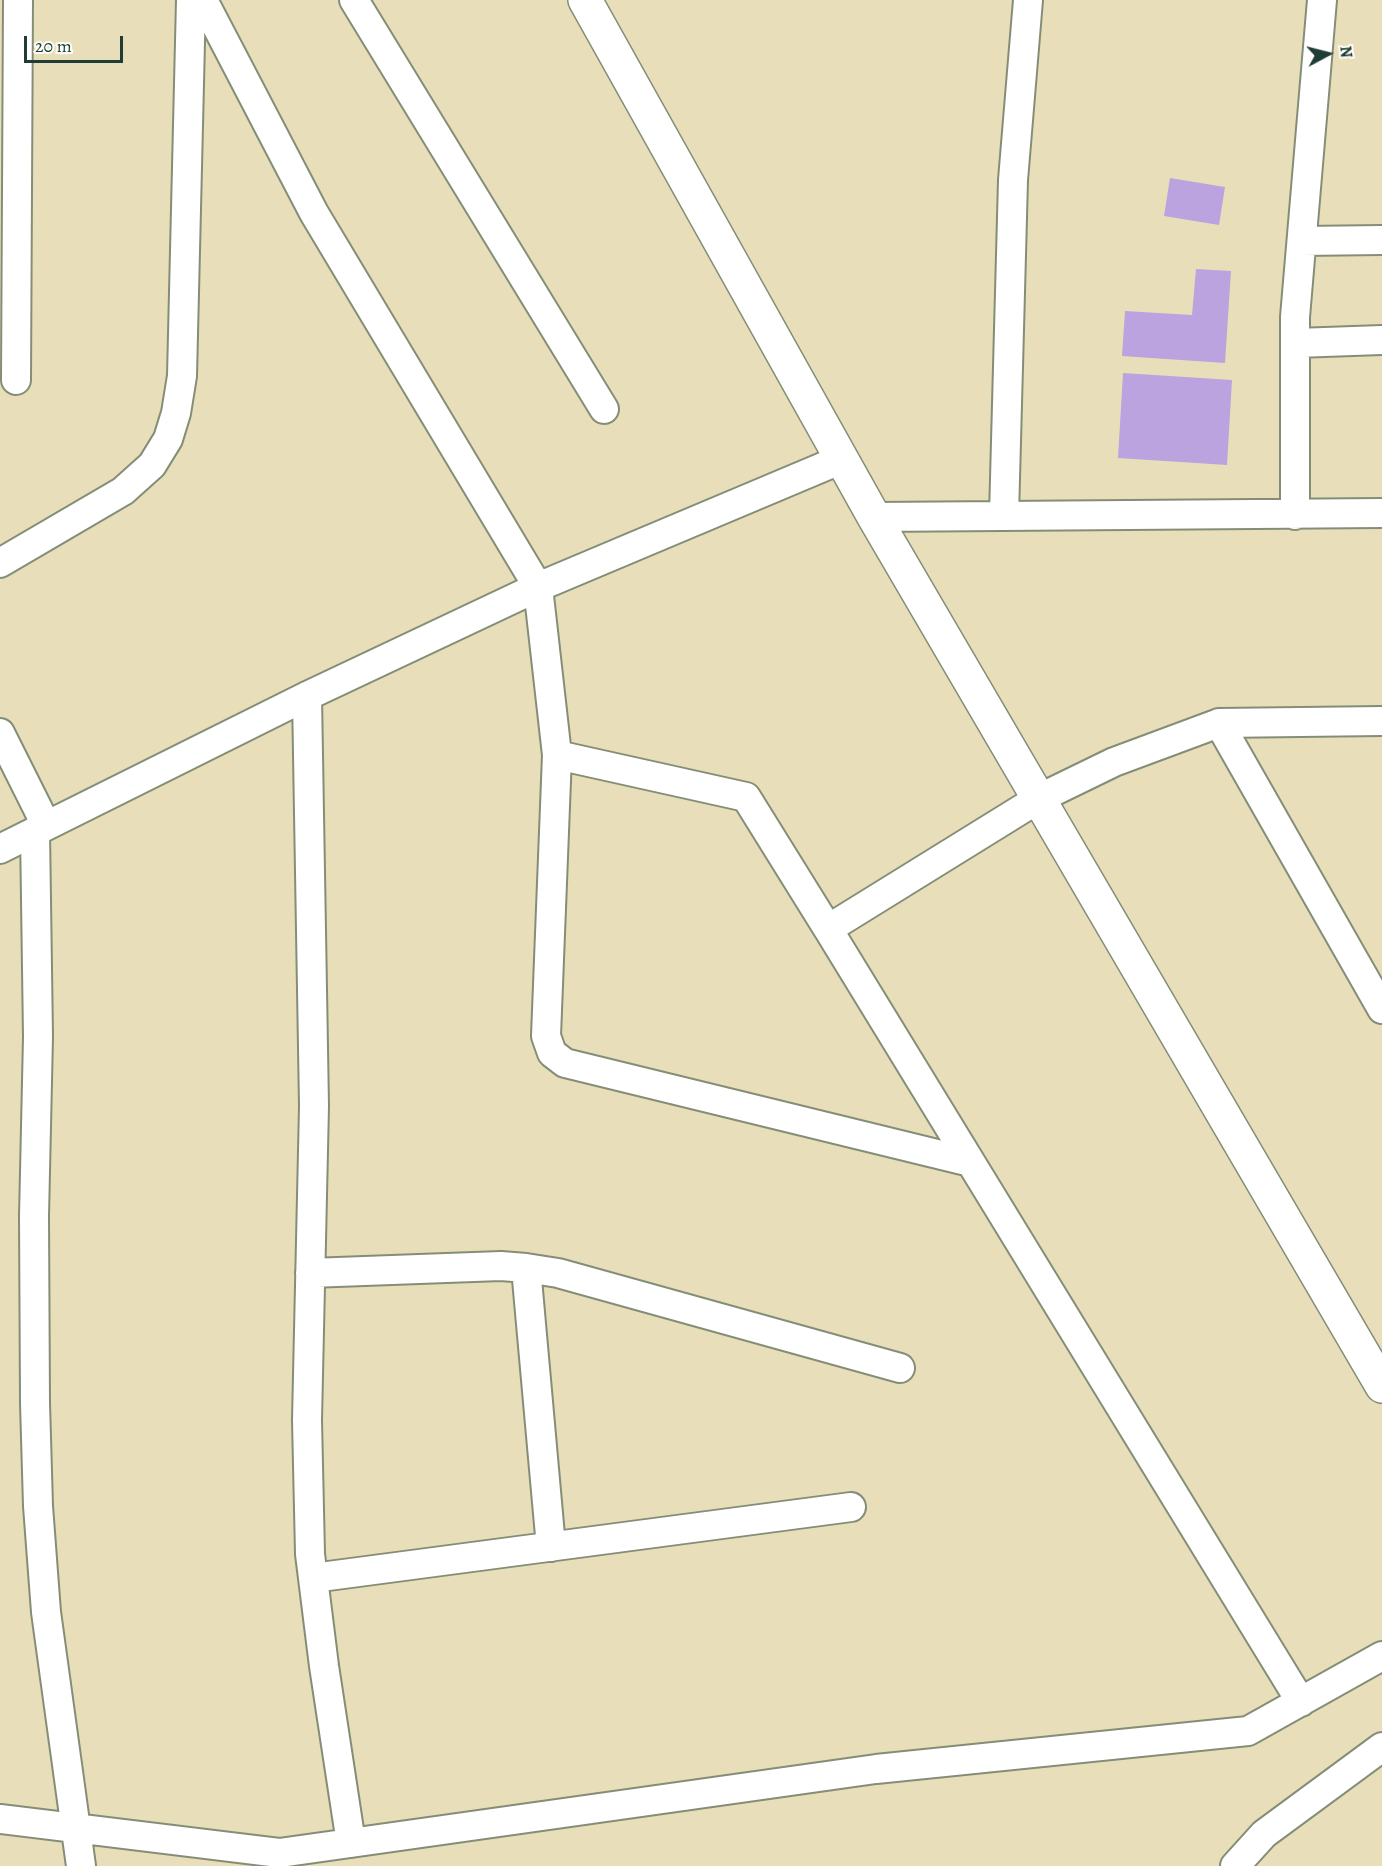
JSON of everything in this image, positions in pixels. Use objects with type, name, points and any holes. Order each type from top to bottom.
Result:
[{"type":"street","points":[[16,381],[18,0]]},
{"type":"street","points":[[0,563],[123,491],[152,465],[168,439],[176,412],[182,376],[190,0]]},
{"type":"street","points":[[203,0],[314,213],[538,587],[557,755],[546,1036],[552,1053],[565,1063],[970,1162]]},
{"type":"street","points":[[354,0],[604,409]]},
{"type":"street","points":[[585,0],[874,517],[1382,1386]]},
{"type":"street","points":[[1004,516],[1013,180],[1028,0]]},
{"type":"street","points":[[1295,515],[1295,317],[1322,0]]},
{"type":"street","points":[[1302,241],[1382,240]]},
{"type":"street","points":[[1296,342],[1382,340]]},
{"type":"street","points":[[0,849],[307,696],[538,587],[842,459]]},
{"type":"street","points":[[874,517],[1382,513]]},
{"type":"street","points":[[307,696],[314,1106],[307,1420],[310,1554],[324,1666],[351,1843]]},
{"type":"street","points":[[828,929],[1038,799],[1114,762],[1219,723],[1382,722]]},
{"type":"street","points":[[1219,723],[1382,1009]]},
{"type":"street","points":[[0,734],[41,828],[34,1240],[38,1506],[46,1612],[81,1866]]},
{"type":"street","points":[[557,755],[746,797],[1301,1702]]},
{"type":"street","points":[[310,1273],[501,1266],[558,1273],[900,1368]]},
{"type":"street","points":[[526,1268],[551,1547]]},
{"type":"street","points":[[313,1578],[851,1507]]},
{"type":"street","points":[[0,1819],[279,1853],[876,1769],[1248,1731],[1382,1656]]},
{"type":"street","points":[[1235,1866],[1264,1834],[1382,1747]]},
{"type":"building","points":[[1170,178],[1225,187],[1219,225],[1164,216]]},
{"type":"building","points":[[1196,269],[1231,271],[1225,363],[1122,356],[1125,311],[1192,315]]},
{"type":"building","points":[[1123,373],[1232,380],[1227,465],[1118,458]]}]
